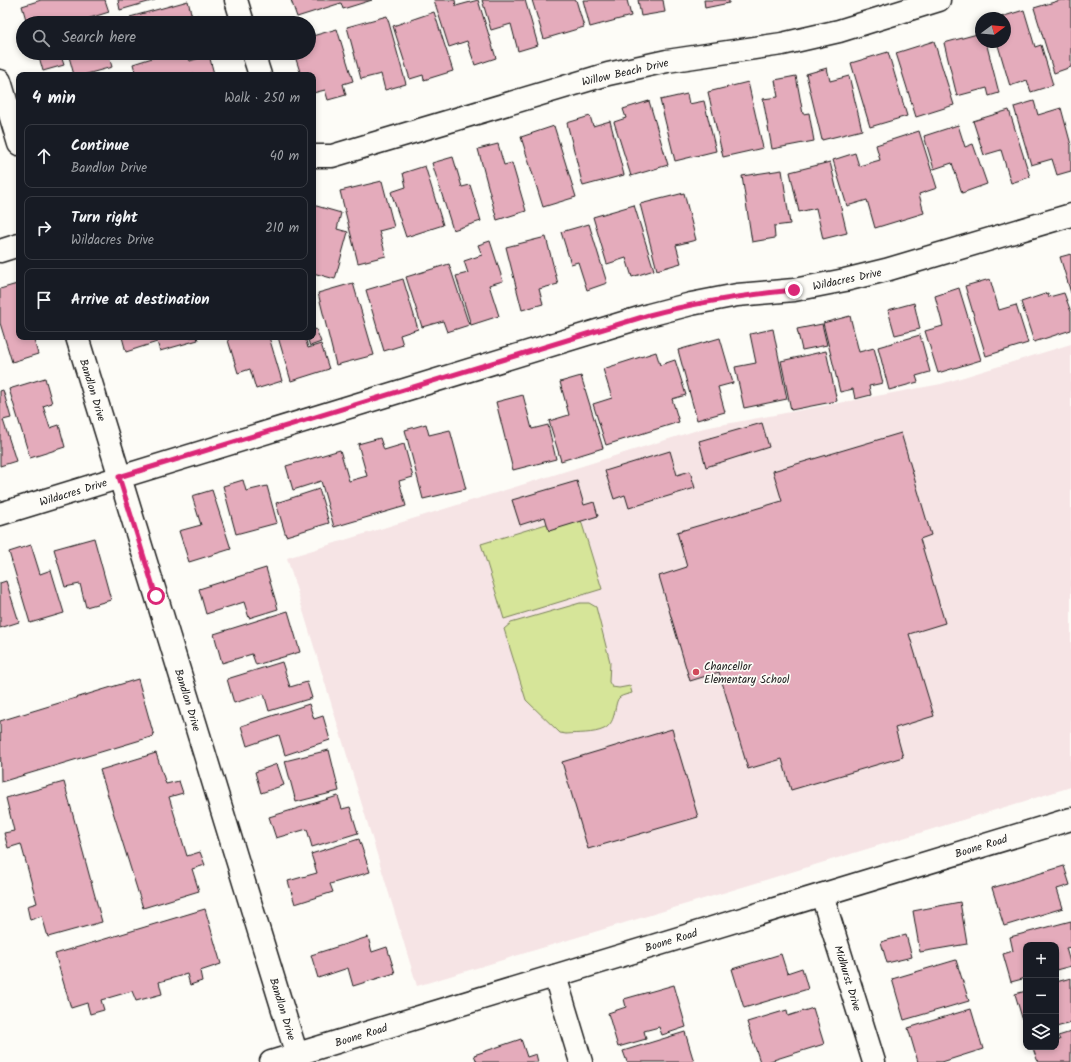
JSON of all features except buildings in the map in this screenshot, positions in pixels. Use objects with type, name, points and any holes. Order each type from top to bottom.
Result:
[{"type":"street","points":[[236,0],[241,16]]},
{"type":"street","name":"Willow Beach Drive","points":[[316,156],[332,156],[608,74],[667,61],[782,44],[832,32],[939,0]]},
{"type":"street","points":[[255,60],[259,72]]},
{"type":"street","points":[[0,81],[16,134]]},
{"type":"street","name":"Wildacres Drive","points":[[0,514],[649,315],[722,298],[794,290],[845,280],[886,270],[1071,215]]},
{"type":"street","points":[[0,251],[16,246]]},
{"type":"street","name":"Bandlon Drive","points":[[78,340],[298,1058]]},
{"type":"street","name":"Boone Road","points":[[271,1062],[298,1058],[555,976],[1071,819]]},
{"type":"street","name":"Midhurst Drive","points":[[822,895],[874,1062]]},
{"type":"street","points":[[555,976],[581,1062]]},
{"type":"shaded area","name":"Chancellor Elementary School","points":[[1071,344],[1071,787],[417,986],[287,558],[704,428],[941,384]]},
{"type":"green space","points":[[579,514],[602,589],[504,619],[481,544]]},
{"type":"green space","points":[[580,603],[589,603],[596,607],[610,662],[609,682],[612,687],[619,688],[630,686],[632,693],[620,697],[611,722],[604,729],[590,733],[566,734],[560,733],[526,700],[504,629],[511,623]]},
{"type":"place","name":"Chancellor Elementary School","points":[[696,672]]},
{"type":"route","points":[[156,596],[119,477],[649,315],[691,304],[737,295],[794,290]]}]
